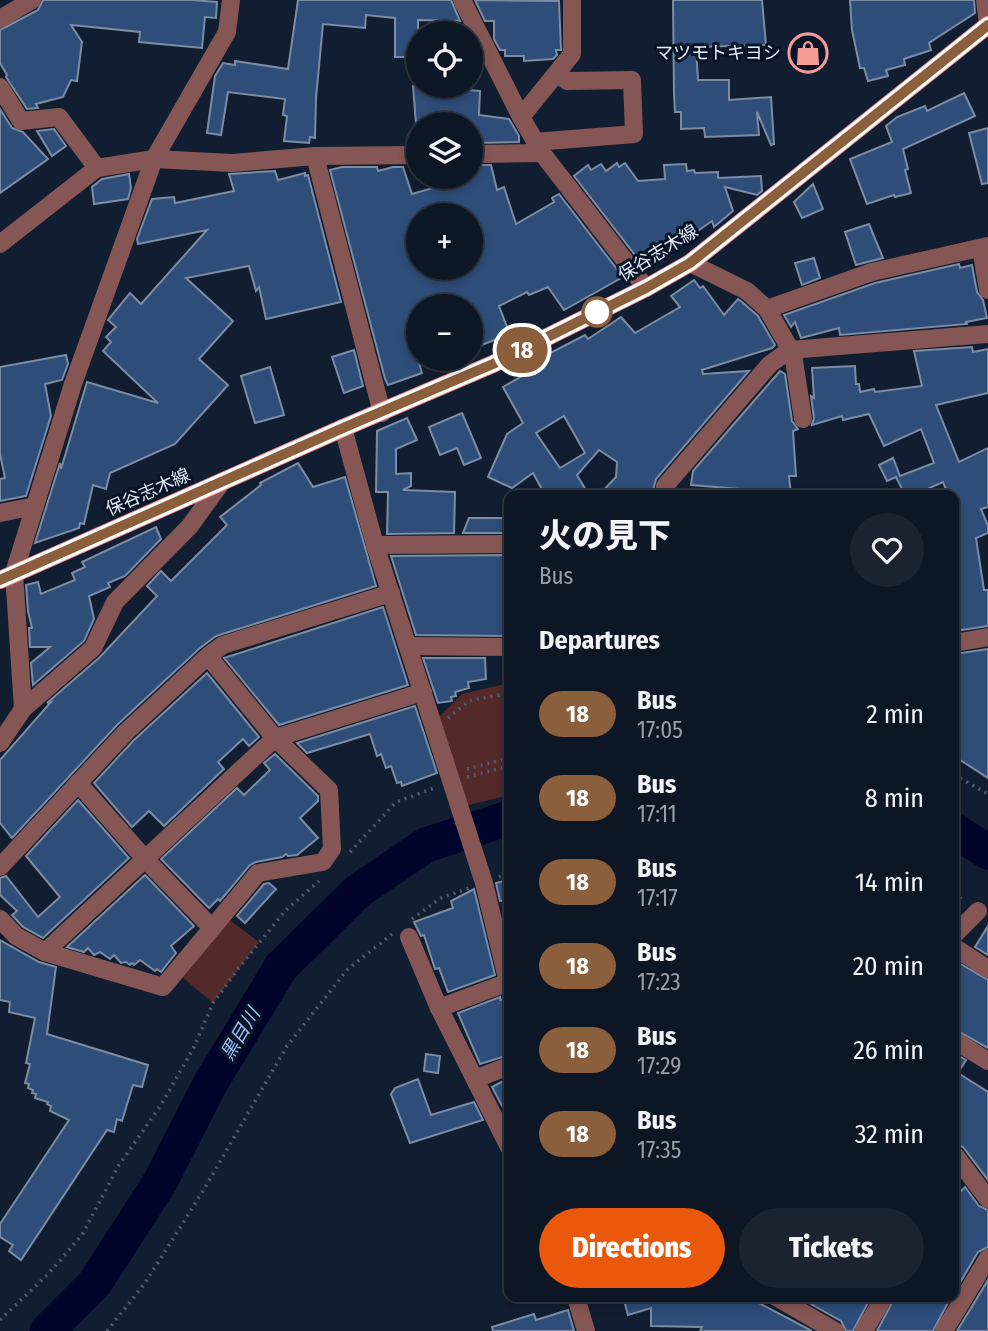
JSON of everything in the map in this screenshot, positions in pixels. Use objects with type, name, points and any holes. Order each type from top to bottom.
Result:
[{"type":"main road","name":"保谷志木線","points":[[7,577],[493,364],[646,288],[690,263],[988,25]]},
{"type":"street","points":[[0,19],[32,0]]},
{"type":"street","points":[[23,709],[7,577],[35,506],[73,384],[154,159],[227,32],[231,0]]},
{"type":"street","points":[[463,0],[538,147],[646,288]]},
{"type":"street","points":[[521,117],[572,54],[572,0]]},
{"type":"street","points":[[985,0],[988,25]]},
{"type":"street","points":[[483,153],[634,134],[632,79],[567,81],[557,73]]},
{"type":"street","points":[[1,93],[21,121],[59,117],[97,168]]},
{"type":"street","points":[[0,244],[97,168],[154,159],[232,163],[315,156],[406,155]]},
{"type":"street","points":[[315,156],[382,413]]},
{"type":"street","points":[[767,309],[872,272],[984,247],[988,290]]},
{"type":"street","points":[[690,263],[747,291],[767,309],[790,350],[803,419]]},
{"type":"street","points":[[665,490],[665,486],[770,364],[790,350],[988,334]]},
{"type":"street","points":[[343,428],[375,545],[484,883],[502,915],[504,934]]},
{"type":"street","points":[[0,743],[23,709],[93,648],[115,602],[190,526],[221,483]]},
{"type":"street","points":[[0,513],[35,506]]},
{"type":"street","points":[[375,545],[504,544]]},
{"type":"street","points":[[0,867],[126,732],[223,645],[391,593]]},
{"type":"street","points":[[959,642],[988,636]]},
{"type":"street","points":[[408,646],[504,647]]},
{"type":"street","points":[[0,919],[16,936],[45,953],[163,987],[257,873],[323,862],[332,849],[329,790],[275,738],[208,656]]},
{"type":"street","points":[[45,953],[275,738],[423,692]]},
{"type":"street","points":[[78,783],[146,860],[212,928]]},
{"type":"street","points":[[959,930],[978,911]]},
{"type":"street","points":[[405,930],[439,1008],[504,1137]]},
{"type":"street","points":[[959,950],[988,969]]},
{"type":"street","points":[[439,1008],[504,984]]},
{"type":"street","points":[[959,1043],[988,1061]]},
{"type":"street","points":[[475,1079],[504,1068]]},
{"type":"street","points":[[959,1165],[988,1199]]},
{"type":"street","points":[[944,1331],[988,1258]]},
{"type":"street","points":[[577,1302],[586,1331]]},
{"type":"street","points":[[864,1331],[881,1302]]},
{"type":"street","points":[[799,1303],[835,1331]]},
{"type":"path","points":[[435,729],[469,701],[504,694]]},
{"type":"path","points":[[342,860],[396,802],[451,777],[504,760]]},
{"type":"path","points":[[451,777],[504,767]]},
{"type":"path","points":[[959,778],[988,794]]},
{"type":"path","points":[[0,1320],[48,1274],[82,1235],[119,1165],[161,1105],[193,1049],[214,1003],[285,911],[324,877]]},
{"type":"path","points":[[107,1331],[145,1283],[203,1191],[287,1046],[347,970],[405,930],[441,898],[484,883]]},
{"type":"shaded area","points":[[504,684],[504,796],[460,807],[433,723],[462,694]]},
{"type":"shaded area","points":[[223,915],[259,942],[213,1003],[176,972]]},
{"type":"building","points":[[43,0],[217,2],[216,18],[205,17],[202,48],[139,42],[140,32],[71,25],[82,42],[77,81],[71,80],[63,97],[36,104],[38,108],[27,109],[0,63],[0,30],[38,10]]},
{"type":"building","points":[[298,0],[451,0],[460,21],[406,21],[406,57],[395,57],[395,18],[366,15],[365,28],[323,24],[315,138],[310,137],[309,143],[284,141],[287,116],[283,115],[285,99],[228,92],[221,135],[207,133],[215,76],[223,63],[235,65],[235,61],[288,69]]},
{"type":"building","points":[[475,0],[559,1],[561,50],[556,50],[557,55],[553,59],[524,61],[524,56],[505,56],[505,50],[500,50],[494,39],[494,21],[485,21]]},
{"type":"building","points":[[673,0],[762,0],[766,45],[696,47],[698,80],[729,80],[729,100],[771,97],[774,144],[771,145],[757,112],[759,135],[705,137],[704,128],[681,129],[681,112],[675,112]]},
{"type":"building","points":[[850,0],[974,0],[975,13],[929,43],[931,50],[904,59],[905,65],[886,70],[888,76],[868,81],[864,68],[860,68],[852,30]]},
{"type":"building","points":[[964,93],[975,116],[903,149],[911,193],[895,197],[894,195],[867,204],[850,159],[892,142],[886,126],[897,117],[925,106],[927,111]]},
{"type":"building","points":[[414,98],[480,98],[479,112],[415,112]]},
{"type":"building","points":[[0,109],[12,128],[23,132],[48,159],[0,193]]},
{"type":"building","points":[[483,116],[509,119],[519,136],[519,142],[483,143]]},
{"type":"building","points":[[988,128],[988,183],[982,184],[969,133]]},
{"type":"building","points":[[54,129],[66,146],[52,156],[37,131]]},
{"type":"building","points":[[617,163],[619,167],[625,163],[638,181],[665,179],[664,165],[686,164],[687,171],[718,172],[718,178],[761,176],[762,191],[757,195],[725,187],[733,211],[714,227],[712,221],[645,268],[574,176],[588,165],[591,170],[601,164],[606,171]]},
{"type":"building","points":[[483,165],[491,165],[497,190],[504,187],[516,224],[554,202],[552,198],[559,194],[623,277],[564,310],[548,287],[529,295],[527,292],[499,306],[509,332],[483,344],[483,294],[406,294],[406,371],[422,373],[388,385],[330,170],[342,167],[377,167],[378,171],[403,167],[406,189],[410,189],[412,194],[429,189],[483,189]]},
{"type":"building","points":[[275,171],[278,180],[305,173],[305,176],[308,175],[341,302],[266,319],[259,287],[256,291],[249,266],[186,278],[233,321],[199,359],[228,385],[175,444],[110,473],[106,489],[93,485],[84,524],[80,523],[79,528],[35,543],[87,382],[158,403],[103,351],[111,342],[106,337],[116,327],[108,320],[130,293],[141,304],[207,230],[138,244],[137,239],[152,199],[174,197],[175,203],[234,191],[229,174]]},
{"type":"building","points":[[129,174],[131,188],[128,199],[94,204],[92,187],[102,179]]},
{"type":"building","points":[[813,184],[823,209],[802,218],[794,202]]},
{"type":"building","points":[[869,224],[883,258],[856,265],[845,232]]},
{"type":"building","points":[[814,258],[820,278],[802,285],[795,263]]},
{"type":"building","points":[[959,264],[960,268],[972,265],[977,292],[983,300],[987,318],[966,322],[967,324],[840,335],[839,328],[801,338],[795,322],[791,327],[784,315],[875,283]]},
{"type":"building","points":[[694,280],[700,288],[703,286],[724,315],[738,299],[758,316],[775,345],[702,370],[703,374],[749,371],[656,479],[653,490],[604,490],[616,477],[617,462],[599,450],[577,475],[586,490],[542,490],[533,473],[512,488],[488,477],[507,434],[523,423],[503,387],[534,369],[531,363],[585,335],[588,339],[621,317],[635,333],[680,307],[671,296]],"holes":[[[564,416],[585,453],[560,468],[536,433]]]},
{"type":"building","points":[[972,347],[973,352],[988,349],[988,393],[936,405],[959,462],[988,448],[988,507],[981,509],[988,533],[976,538],[984,590],[988,590],[988,626],[959,630],[959,490],[946,490],[943,482],[925,490],[902,490],[896,477],[887,481],[879,465],[893,458],[900,476],[934,463],[921,429],[884,446],[869,414],[843,420],[842,416],[812,425],[812,368],[855,366],[856,384],[859,384],[860,392],[922,386],[914,351]]},
{"type":"building","points":[[354,350],[363,386],[344,393],[332,357]]},
{"type":"building","points":[[66,355],[68,364],[62,380],[45,384],[51,416],[26,496],[0,501],[0,479],[5,478],[0,454],[0,367]]},
{"type":"building","points":[[270,367],[284,415],[255,423],[241,376]]},
{"type":"building","points":[[780,371],[785,374],[792,421],[798,429],[793,431],[796,476],[789,476],[790,490],[691,485],[693,471]]},
{"type":"building","points":[[462,413],[481,458],[464,465],[457,448],[440,455],[429,427]]},
{"type":"building","points":[[407,418],[417,440],[396,449],[396,474],[411,473],[411,486],[403,490],[455,492],[454,533],[387,534],[388,492],[376,492],[377,431]]},
{"type":"building","points":[[298,463],[313,487],[345,477],[376,586],[216,636],[118,724],[12,838],[0,823],[0,760],[51,702],[47,703],[100,657],[157,596],[147,586],[161,571],[171,581],[227,525],[220,517],[261,485],[260,483]]},
{"type":"building","points":[[469,518],[504,518],[504,533],[463,533]]},
{"type":"building","points":[[156,527],[161,539],[125,576],[108,583],[110,587],[89,596],[94,619],[84,641],[33,685],[31,663],[50,647],[30,647],[29,628],[32,628],[26,585],[38,582],[41,594],[75,580],[72,573],[85,567],[82,562]]},
{"type":"building","points":[[504,555],[504,636],[416,635],[391,556]]},
{"type":"building","points":[[383,607],[408,685],[279,725],[224,658]]},
{"type":"building","points":[[988,649],[988,778],[959,759],[959,653]]},
{"type":"building","points":[[423,658],[485,658],[486,679],[468,682],[469,688],[455,692],[456,696],[451,697],[452,701],[438,703]]},
{"type":"building","points":[[207,673],[259,737],[249,746],[243,739],[218,762],[224,769],[164,826],[149,811],[132,827],[94,783],[134,740]]},
{"type":"building","points":[[415,706],[437,773],[402,786],[401,782],[397,783],[391,766],[386,768],[381,754],[377,756],[370,734],[307,753],[297,743]]},
{"type":"building","points":[[275,754],[318,796],[318,801],[300,818],[318,838],[297,855],[286,854],[250,865],[220,901],[218,899],[209,908],[161,859],[237,788],[244,795],[270,770],[264,763]]},
{"type":"building","points":[[78,800],[129,858],[43,938],[23,927],[12,915],[17,911],[0,895],[0,878],[6,876],[38,917],[60,897],[26,856]]},
{"type":"building","points":[[145,875],[194,926],[171,946],[176,953],[161,972],[157,969],[155,971],[140,960],[130,965],[121,963],[114,955],[110,959],[100,952],[94,955],[88,948],[84,952],[67,947]]},
{"type":"building","points":[[504,881],[504,900],[500,901],[496,883]]},
{"type":"building","points":[[269,883],[276,889],[245,923],[237,916],[264,884]]},
{"type":"building","points":[[474,889],[495,975],[448,992],[439,968],[435,969],[424,935],[421,936],[414,922],[453,908],[451,901]]},
{"type":"building","points":[[988,926],[988,955],[975,947]]},
{"type":"building","points":[[0,940],[39,962],[56,967],[47,1034],[148,1065],[142,1087],[133,1085],[122,1121],[117,1119],[114,1132],[107,1130],[21,1260],[9,1251],[13,1245],[0,1237],[0,1224],[69,1120],[50,1111],[48,1102],[35,1098],[36,1094],[28,1088],[29,1084],[25,1083],[35,1018],[9,1012],[10,1002],[0,1000]]},
{"type":"building","points":[[959,963],[988,980],[988,1048],[959,1032]]},
{"type":"building","points":[[500,997],[500,1000],[504,999],[504,1057],[480,1064],[458,1013]]},
{"type":"building","points":[[426,1054],[440,1056],[438,1073],[424,1071]]},
{"type":"building","points":[[959,1056],[966,1060],[959,1071]]},
{"type":"building","points":[[959,1074],[988,1092],[988,1180],[959,1145]]},
{"type":"building","points":[[418,1079],[431,1115],[474,1102],[483,1120],[410,1143],[391,1094],[395,1088]]},
{"type":"building","points":[[504,1081],[504,1110],[492,1087]]},
{"type":"building","points":[[965,1187],[979,1206],[988,1210],[988,1247],[978,1252],[959,1284],[959,1193]]},
{"type":"building","points":[[988,1280],[988,1331],[957,1331]]},
{"type":"building","points":[[624,1302],[757,1302],[812,1331],[700,1331],[702,1327],[651,1326],[651,1308],[628,1315]]},
{"type":"building","points":[[868,1302],[853,1331],[846,1331],[841,1321],[809,1303]]},
{"type":"building","points":[[892,1302],[948,1302],[933,1331],[877,1331]]},
{"type":"building","points":[[568,1310],[574,1331],[493,1331],[492,1327],[534,1314],[536,1320]]},
{"type":"waterway","name":"黒目川","points":[[47,1331],[95,1283],[160,1182],[210,1084],[281,967],[358,891],[426,845],[504,820]]},
{"type":"waterway","name":"黒目川","points":[[959,833],[988,852]]},
{"type":"bus line","name":"18","points":[[0,580],[493,364],[646,288],[690,263],[988,25]]},
{"type":"place","name":"マツモトキヨシ","points":[[808,53]]}]
